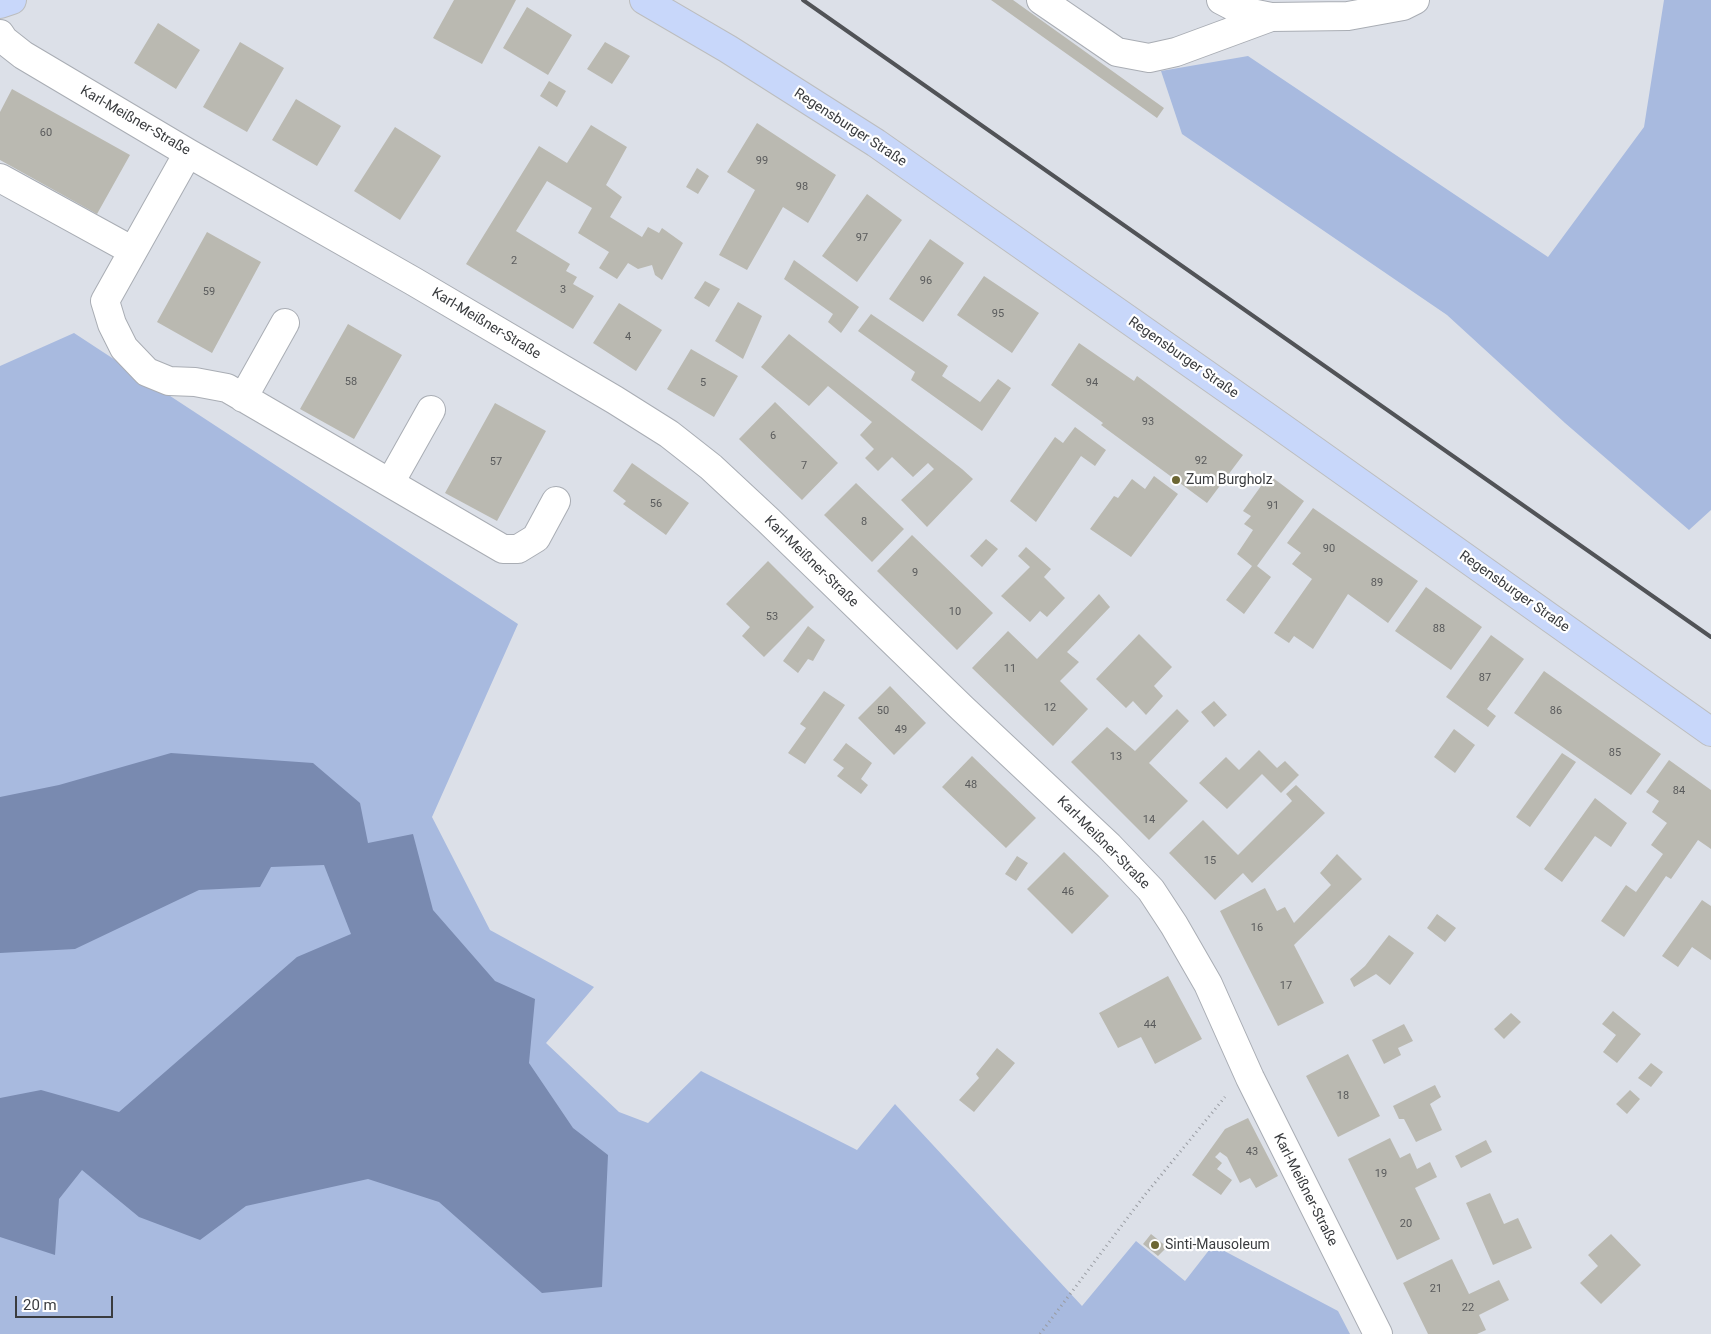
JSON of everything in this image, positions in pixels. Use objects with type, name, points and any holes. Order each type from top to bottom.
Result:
[{"type":"main road","points":[[0,4],[12,0]]},
{"type":"main road","name":"Regensburger Straße","points":[[644,0],[728,49],[876,144],[1270,419],[1711,732]]},
{"type":"street","points":[[1040,0],[1117,52],[1149,58],[1176,52],[1271,17]]},
{"type":"street","points":[[1221,0],[1242,11],[1271,17],[1348,16],[1403,6],[1415,0]]},
{"type":"street","name":"Karl-Meißner-Straße","points":[[0,34],[4,40],[23,55],[188,153],[413,281],[615,400],[669,434],[711,467],[1109,846],[1152,890],[1208,984],[1250,1078],[1378,1334]]},
{"type":"street","points":[[188,153],[105,301],[112,324],[124,348],[147,372],[169,381],[195,382],[226,388],[503,549],[518,549],[536,538],[556,501]]},
{"type":"street","points":[[0,178],[133,251]]},
{"type":"street","points":[[243,398],[285,323]]},
{"type":"street","points":[[390,483],[430,410]]},
{"type":"path","points":[[1040,1334],[1144,1196],[1223,1098],[1250,1078]]},
{"type":"shaded area","points":[[1664,0],[1711,0],[1711,510],[1689,530],[1565,423],[1447,315],[1182,134],[1161,71],[1248,56],[1548,257],[1644,127]]},
{"type":"shaded area","points":[[74,333],[518,624],[432,817],[490,930],[594,987],[546,1043],[619,1112],[648,1123],[701,1071],[857,1150],[895,1104],[1082,1306],[1136,1241],[1185,1281],[1213,1245],[1338,1311],[1350,1334],[0,1334],[0,366]]},
{"type":"shaded area","points":[[171,753],[313,763],[360,803],[368,843],[413,834],[433,910],[495,981],[535,999],[529,1063],[573,1128],[608,1155],[602,1287],[542,1293],[439,1202],[368,1179],[246,1206],[200,1240],[139,1217],[82,1170],[59,1199],[55,1255],[0,1237],[0,1098],[41,1090],[119,1112],[297,957],[351,934],[324,865],[271,867],[260,887],[199,890],[75,949],[0,953],[0,797],[59,785]]},
{"type":"building","points":[[454,0],[516,0],[482,64],[433,38]]},
{"type":"building","points":[[991,0],[1013,0],[1164,108],[1157,118]]},
{"type":"building","points":[[527,7],[572,35],[548,75],[503,48]]},
{"type":"building","points":[[158,23],[200,50],[176,89],[134,63]]},
{"type":"building","points":[[240,42],[284,68],[247,132],[203,107]]},
{"type":"building","points":[[605,42],[630,56],[612,84],[587,69]]},
{"type":"building","points":[[549,81],[566,91],[557,107],[540,96]]},
{"type":"building","points":[[12,89],[130,155],[97,214],[0,160],[0,112]]},
{"type":"building","points":[[296,99],[341,126],[317,166],[272,140]]},
{"type":"building","points":[[757,123],[836,175],[808,223],[783,207],[747,270],[719,255],[755,190],[727,172]]},
{"type":"building","points":[[591,125],[627,147],[606,185],[622,197],[610,217],[642,237],[648,227],[659,233],[662,228],[683,243],[662,280],[655,275],[652,265],[638,269],[628,263],[617,279],[599,268],[609,252],[578,233],[592,208],[547,181],[516,231],[570,264],[566,271],[577,277],[573,284],[594,296],[573,329],[466,264],[539,146],[567,163]]},
{"type":"building","points":[[395,127],[441,156],[400,220],[354,191]]},
{"type":"building","points":[[697,168],[709,176],[698,194],[686,187]]},
{"type":"building","points":[[867,194],[902,220],[857,282],[822,256]]},
{"type":"building","points":[[207,232],[261,262],[212,353],[157,322]]},
{"type":"building","points":[[930,239],[964,263],[923,322],[889,299]]},
{"type":"building","points":[[794,260],[859,307],[841,333],[828,322],[833,314],[784,279]]},
{"type":"building","points":[[984,276],[1039,313],[1012,353],[957,315]]},
{"type":"building","points":[[705,281],[720,289],[709,307],[694,298]]},
{"type":"building","points":[[738,302],[762,316],[743,359],[715,341]]},
{"type":"building","points":[[619,303],[662,330],[636,371],[593,343]]},
{"type":"building","points":[[871,314],[948,366],[942,376],[980,402],[998,379],[1011,388],[982,431],[911,380],[915,372],[858,331]]},
{"type":"building","points":[[348,324],[402,355],[354,439],[300,409]]},
{"type":"building","points":[[789,334],[973,479],[927,527],[901,500],[934,469],[928,463],[913,477],[892,457],[878,471],[865,458],[874,449],[860,435],[872,422],[828,386],[809,406],[761,367]]},
{"type":"building","points":[[1079,343],[1134,381],[1137,376],[1243,455],[1207,503],[1101,425],[1103,423],[1051,385]]},
{"type":"building","points":[[691,349],[738,376],[714,417],[667,389]]},
{"type":"building","points":[[775,402],[838,463],[802,500],[739,439]]},
{"type":"building","points":[[495,403],[546,431],[497,521],[445,493]]},
{"type":"building","points":[[1075,427],[1106,450],[1095,466],[1081,456],[1036,522],[1010,501],[1055,437],[1063,443]]},
{"type":"building","points":[[632,463],[689,503],[666,535],[623,504],[626,501],[613,491]]},
{"type":"building","points":[[1269,475],[1304,501],[1257,566],[1271,577],[1244,614],[1226,600],[1252,566],[1237,554],[1253,530],[1244,524],[1251,516],[1243,511]]},
{"type":"building","points":[[1154,476],[1178,494],[1131,557],[1090,529],[1114,496],[1118,498],[1132,479],[1145,489]]},
{"type":"building","points":[[856,483],[904,529],[872,562],[824,515]]},
{"type":"building","points":[[1313,508],[1418,581],[1388,623],[1348,594],[1313,649],[1294,636],[1289,643],[1274,633],[1312,579],[1292,564],[1301,553],[1287,543]]},
{"type":"building","points":[[912,535],[993,613],[957,650],[877,571]]},
{"type":"building","points":[[986,539],[998,549],[982,567],[970,556]]},
{"type":"building","points":[[1026,547],[1051,569],[1044,577],[1065,598],[1047,617],[1040,611],[1030,622],[1001,596],[1030,567],[1018,556]]},
{"type":"building","points":[[768,561],[814,607],[764,657],[742,636],[750,627],[726,604]]},
{"type":"building","points":[[1426,587],[1482,627],[1451,670],[1395,631]]},
{"type":"building","points":[[1099,594],[1110,607],[1067,652],[1079,662],[1060,681],[1088,709],[1053,746],[972,668],[1008,631],[1037,659]]},
{"type":"building","points":[[808,626],[825,640],[813,661],[808,659],[798,673],[783,661]]},
{"type":"building","points":[[1139,634],[1172,667],[1154,686],[1163,696],[1146,715],[1133,701],[1126,708],[1096,679]]},
{"type":"building","points":[[1491,635],[1524,659],[1487,709],[1496,716],[1488,727],[1446,697]]},
{"type":"building","points":[[1544,671],[1661,754],[1631,795],[1514,713]]},
{"type":"building","points":[[890,686],[926,723],[894,755],[858,718]]},
{"type":"building","points":[[824,691],[845,705],[805,764],[788,753],[806,728],[800,724]]},
{"type":"building","points":[[1214,701],[1227,715],[1214,727],[1201,712]]},
{"type":"building","points":[[1177,709],[1189,721],[1149,763],[1188,801],[1149,840],[1071,762],[1107,727],[1135,751]]},
{"type":"building","points":[[1454,729],[1475,745],[1455,773],[1434,757]]},
{"type":"building","points":[[846,743],[872,763],[861,779],[868,785],[861,794],[837,776],[844,768],[833,760]]},
{"type":"building","points":[[1259,750],[1277,768],[1285,761],[1299,775],[1281,793],[1262,774],[1227,809],[1199,783],[1226,757],[1239,770]]},
{"type":"building","points":[[1562,753],[1576,762],[1530,827],[1516,817]]},
{"type":"building","points":[[972,756],[1036,818],[1006,848],[942,787]]},
{"type":"building","points":[[1669,760],[1711,790],[1711,849],[1698,840],[1671,879],[1666,876],[1624,937],[1601,921],[1626,885],[1636,892],[1663,854],[1651,845],[1667,823],[1652,812],[1659,801],[1646,792]]},
{"type":"building","points":[[1296,785],[1325,813],[1252,883],[1243,873],[1215,900],[1169,853],[1203,820],[1238,855],[1292,801],[1286,794]]},
{"type":"building","points":[[1595,798],[1627,823],[1611,847],[1595,836],[1562,882],[1544,869]]},
{"type":"building","points":[[1064,852],[1109,896],[1072,934],[1027,889]]},
{"type":"building","points":[[1337,854],[1362,879],[1294,945],[1324,1003],[1278,1026],[1220,911],[1265,888],[1277,911],[1285,907],[1294,923],[1331,885],[1320,873]]},
{"type":"building","points":[[1017,856],[1028,863],[1016,881],[1005,874]]},
{"type":"building","points":[[1702,900],[1711,906],[1711,960],[1692,947],[1678,967],[1662,956]]},
{"type":"building","points":[[1437,914],[1456,928],[1445,942],[1427,928]]},
{"type":"building","points":[[1389,935],[1414,953],[1390,985],[1376,974],[1354,987],[1350,979],[1365,966]]},
{"type":"building","points":[[1168,976],[1202,1039],[1155,1064],[1141,1037],[1118,1048],[1099,1013]]},
{"type":"building","points":[[1613,1011],[1641,1034],[1617,1063],[1603,1052],[1616,1035],[1602,1024]]},
{"type":"building","points":[[1511,1013],[1521,1022],[1504,1039],[1494,1029]]},
{"type":"building","points":[[1404,1024],[1413,1041],[1398,1048],[1401,1055],[1384,1064],[1372,1040]]},
{"type":"building","points":[[997,1048],[1015,1063],[974,1112],[959,1100],[979,1078],[976,1074]]},
{"type":"building","points":[[1348,1054],[1380,1116],[1338,1137],[1306,1076]]},
{"type":"building","points":[[1651,1063],[1663,1072],[1651,1087],[1638,1078]]},
{"type":"building","points":[[1435,1085],[1441,1097],[1430,1104],[1442,1130],[1416,1142],[1404,1119],[1399,1119],[1393,1106]]},
{"type":"building","points":[[1630,1090],[1640,1099],[1627,1114],[1616,1104]]},
{"type":"building","points":[[1248,1118],[1278,1176],[1256,1188],[1250,1178],[1240,1183],[1227,1157],[1220,1152],[1215,1157],[1222,1163],[1217,1169],[1232,1180],[1221,1195],[1192,1175],[1225,1129]]},
{"type":"building","points":[[1390,1138],[1400,1158],[1410,1153],[1417,1169],[1430,1162],[1437,1177],[1415,1188],[1440,1239],[1397,1260],[1348,1159]]},
{"type":"building","points":[[1486,1140],[1492,1152],[1461,1168],[1455,1156]]},
{"type":"building","points":[[1490,1193],[1504,1224],[1518,1218],[1532,1248],[1493,1265],[1466,1203]]},
{"type":"building","name":"Sinti-Mausoleum","points":[[1151,1234],[1167,1247],[1158,1256],[1143,1244]]},
{"type":"building","points":[[1611,1234],[1641,1265],[1601,1304],[1580,1283],[1598,1266],[1588,1255]]},
{"type":"building","points":[[1452,1259],[1469,1294],[1499,1280],[1509,1300],[1479,1315],[1486,1330],[1477,1334],[1428,1334],[1403,1283]]},
{"type":"railway","points":[[803,0],[1711,637]]},
{"type":"place","name":"Zum Burgholz","points":[[1176,480]]},
{"type":"place","name":"Sinti-Mausoleum","points":[[1155,1245]]}]
